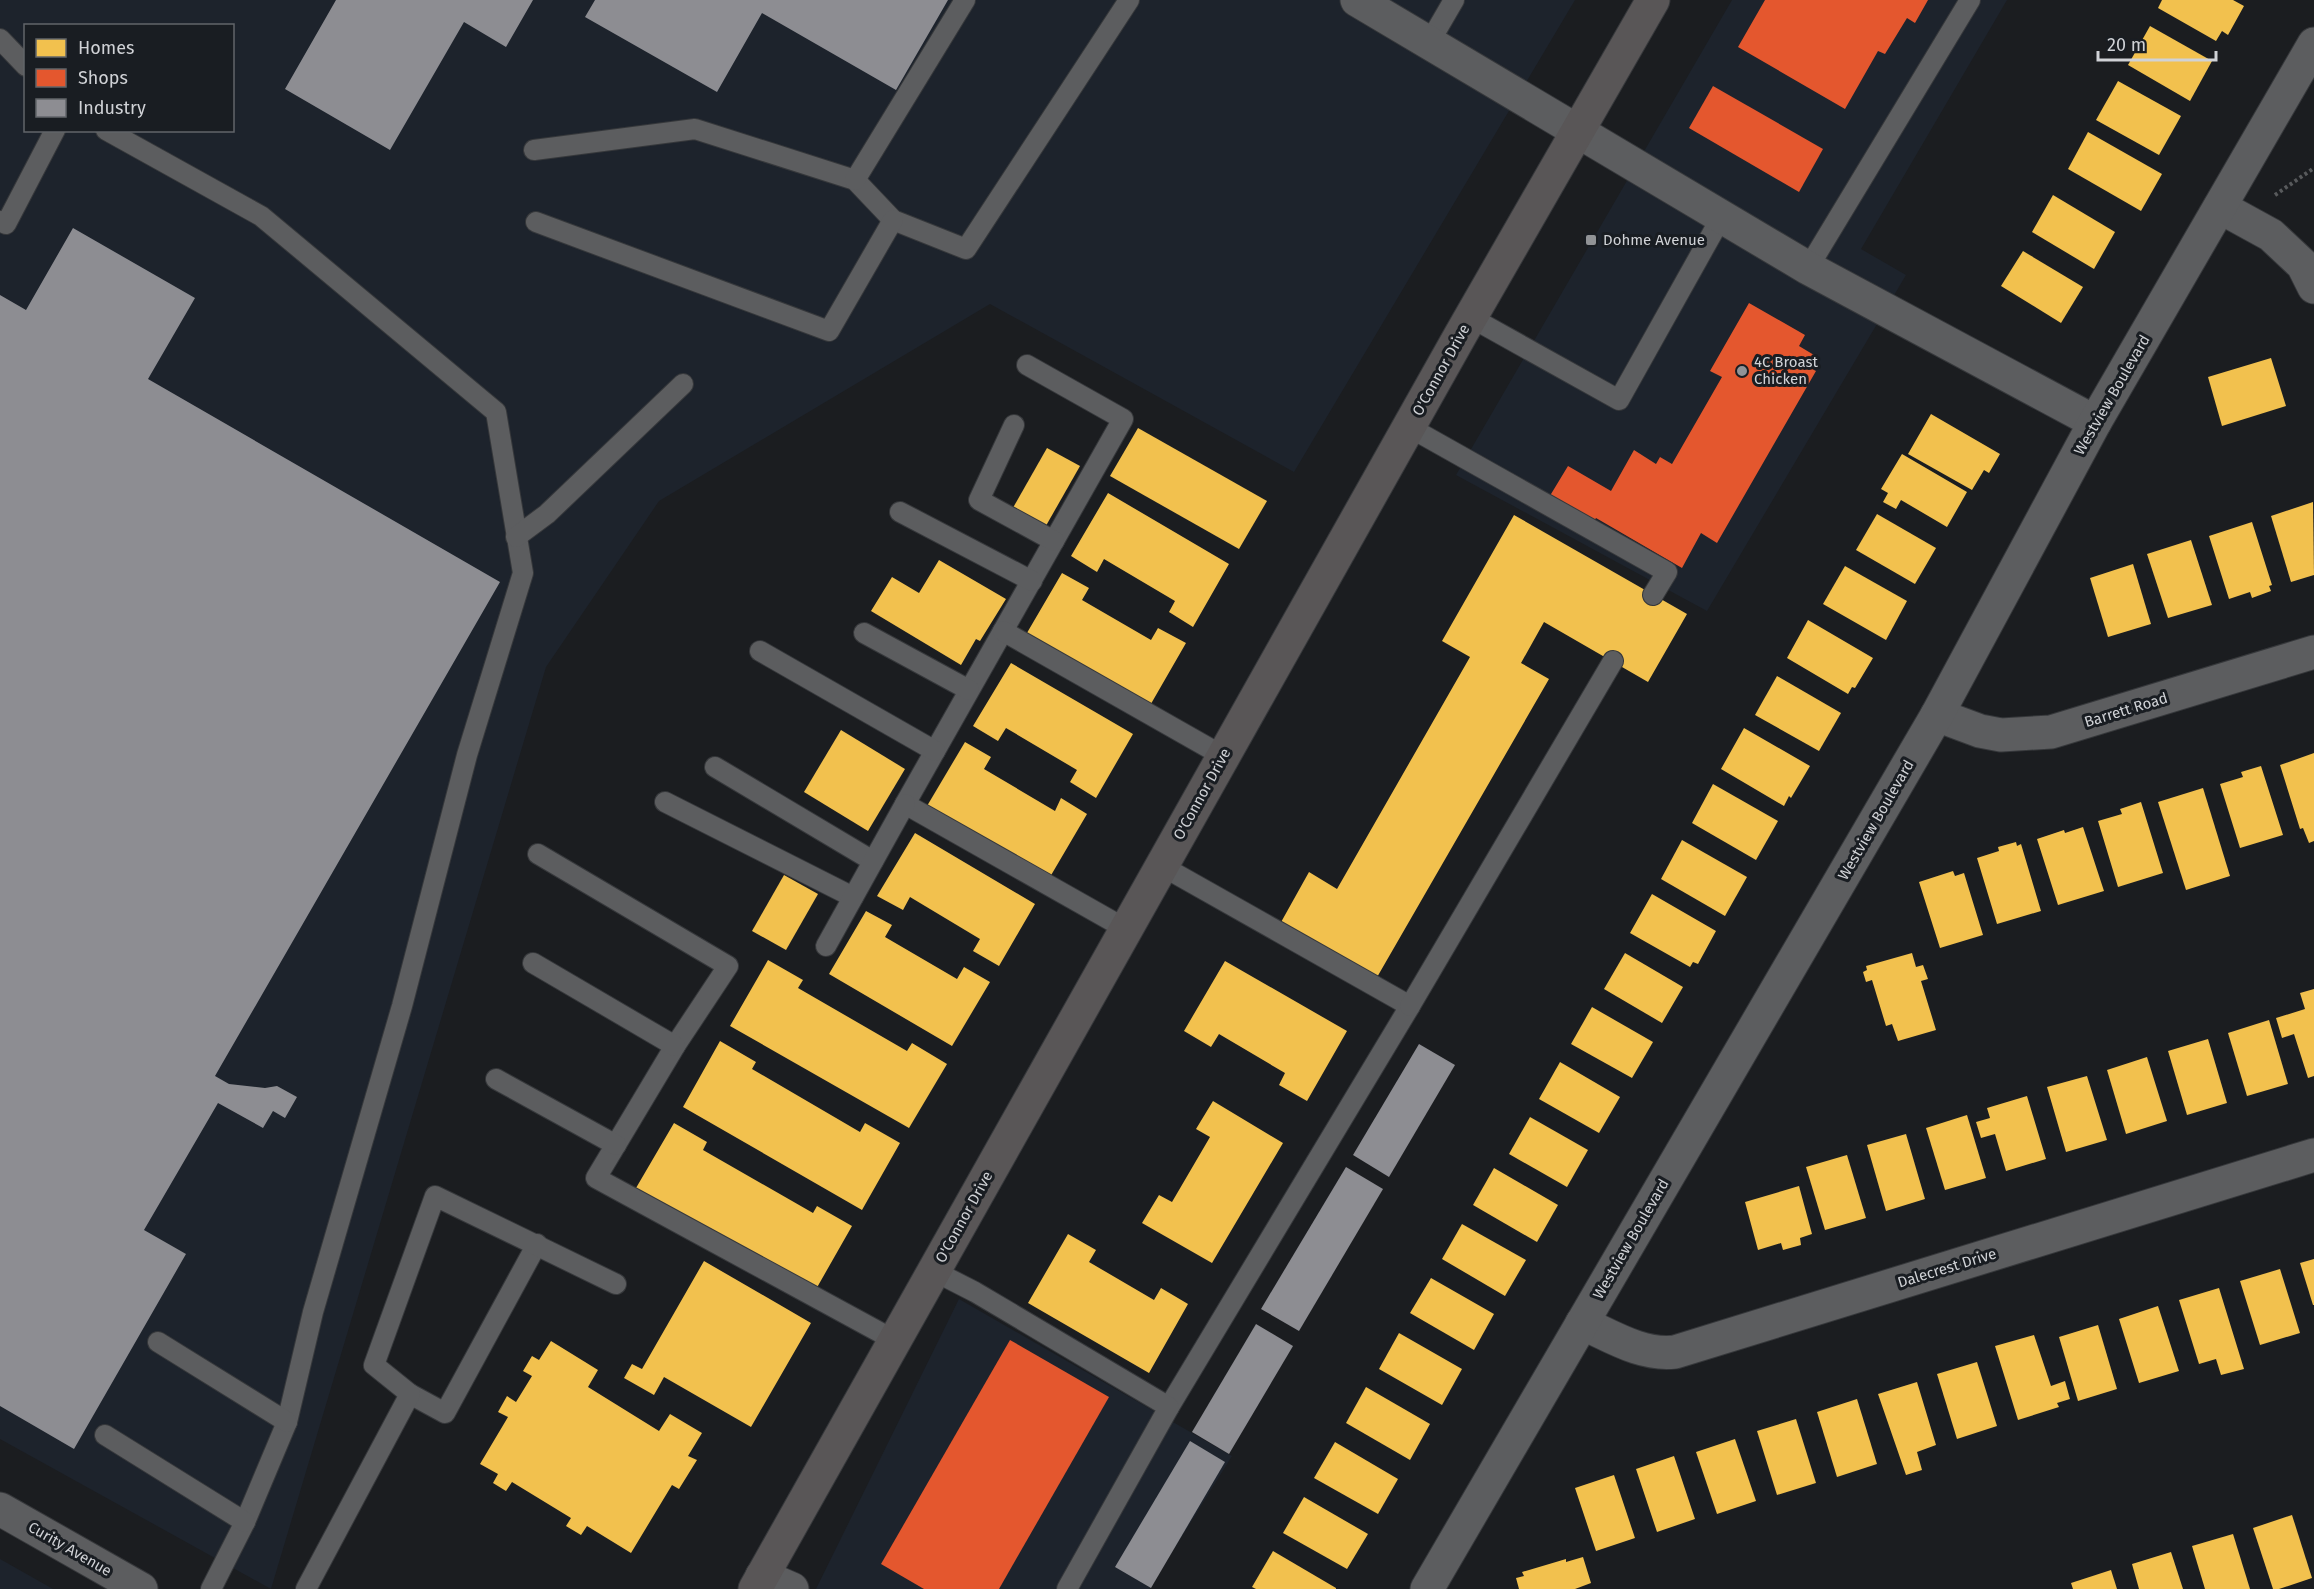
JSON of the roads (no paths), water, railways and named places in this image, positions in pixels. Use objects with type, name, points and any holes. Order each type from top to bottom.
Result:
[{"type":"main road","name":"O'Connor Drive","points":[[758,1583],[1470,317],[1653,0]]},
{"type":"street","points":[[1357,0],[1808,268],[2095,422]]},
{"type":"street","name":"Westview Boulevard","points":[[1427,1589],[1937,715],[2095,422],[2314,44]]},
{"type":"street","points":[[2220,207],[2271,235],[2303,265],[2314,287]]},
{"type":"street","name":"Barrett Road","points":[[1937,715],[1980,731],[2001,735],[2051,732],[2314,652]]},
{"type":"street","name":"Dalecrest Drive","points":[[1582,1323],[1637,1348],[1662,1354],[1675,1352],[2314,1155]]},
{"type":"street","name":"Curity Avenue","points":[[0,1509],[141,1589]]},
{"type":"street","points":[[758,1583],[792,1589]]},
{"type":"lane","points":[[855,180],[965,0]]},
{"type":"lane","points":[[534,150],[695,129],[855,180],[894,220],[966,249],[1130,0]]},
{"type":"lane","points":[[1429,43],[1454,0]]},
{"type":"lane","points":[[1808,268],[1970,0]]},
{"type":"lane","points":[[0,39],[24,64]]},
{"type":"lane","points":[[0,221],[6,224],[54,132]]},
{"type":"lane","points":[[110,132],[261,216],[496,412],[523,573],[467,755],[402,1006],[313,1312],[286,1422],[245,1522],[211,1589]]},
{"type":"lane","points":[[1470,317],[1619,400],[1722,216]]},
{"type":"lane","points":[[536,222],[830,331],[894,220]]},
{"type":"lane","points":[[826,946],[1123,419],[1027,365]]},
{"type":"lane","points":[[516,537],[547,514],[683,384]]},
{"type":"lane","points":[[1014,425],[980,500],[1054,541]]},
{"type":"lane","points":[[1409,427],[1667,572],[1653,595]]},
{"type":"lane","points":[[900,512],[1032,581]]},
{"type":"lane","points":[[1003,631],[1223,756]]},
{"type":"lane","points":[[864,633],[969,690]]},
{"type":"lane","points":[[760,651],[935,751]]},
{"type":"lane","points":[[1067,1589],[1169,1407],[1410,1006],[1613,661]]},
{"type":"lane","points":[[715,767],[873,861]]},
{"type":"lane","points":[[664,802],[853,897]]},
{"type":"lane","points":[[905,804],[1126,929]]},
{"type":"lane","points":[[538,854],[728,966],[675,1046],[596,1178],[894,1340]]},
{"type":"lane","points":[[1162,866],[1410,1006]]},
{"type":"lane","points":[[533,963],[675,1046]]},
{"type":"lane","points":[[496,1079],[616,1145]]},
{"type":"lane","points":[[537,1244],[445,1413],[410,1394],[374,1365],[435,1196],[537,1244],[616,1284]]},
{"type":"lane","points":[[934,1271],[975,1292],[1169,1407]]},
{"type":"lane","points":[[158,1342],[286,1422]]},
{"type":"lane","points":[[306,1589],[410,1394]]},
{"type":"lane","points":[[105,1435],[245,1522]]},
{"type":"place","name":"Dohme Avenue","points":[[1591,240]]},
{"type":"place","name":"4C Broast Chicken","points":[[1742,371]]}]
